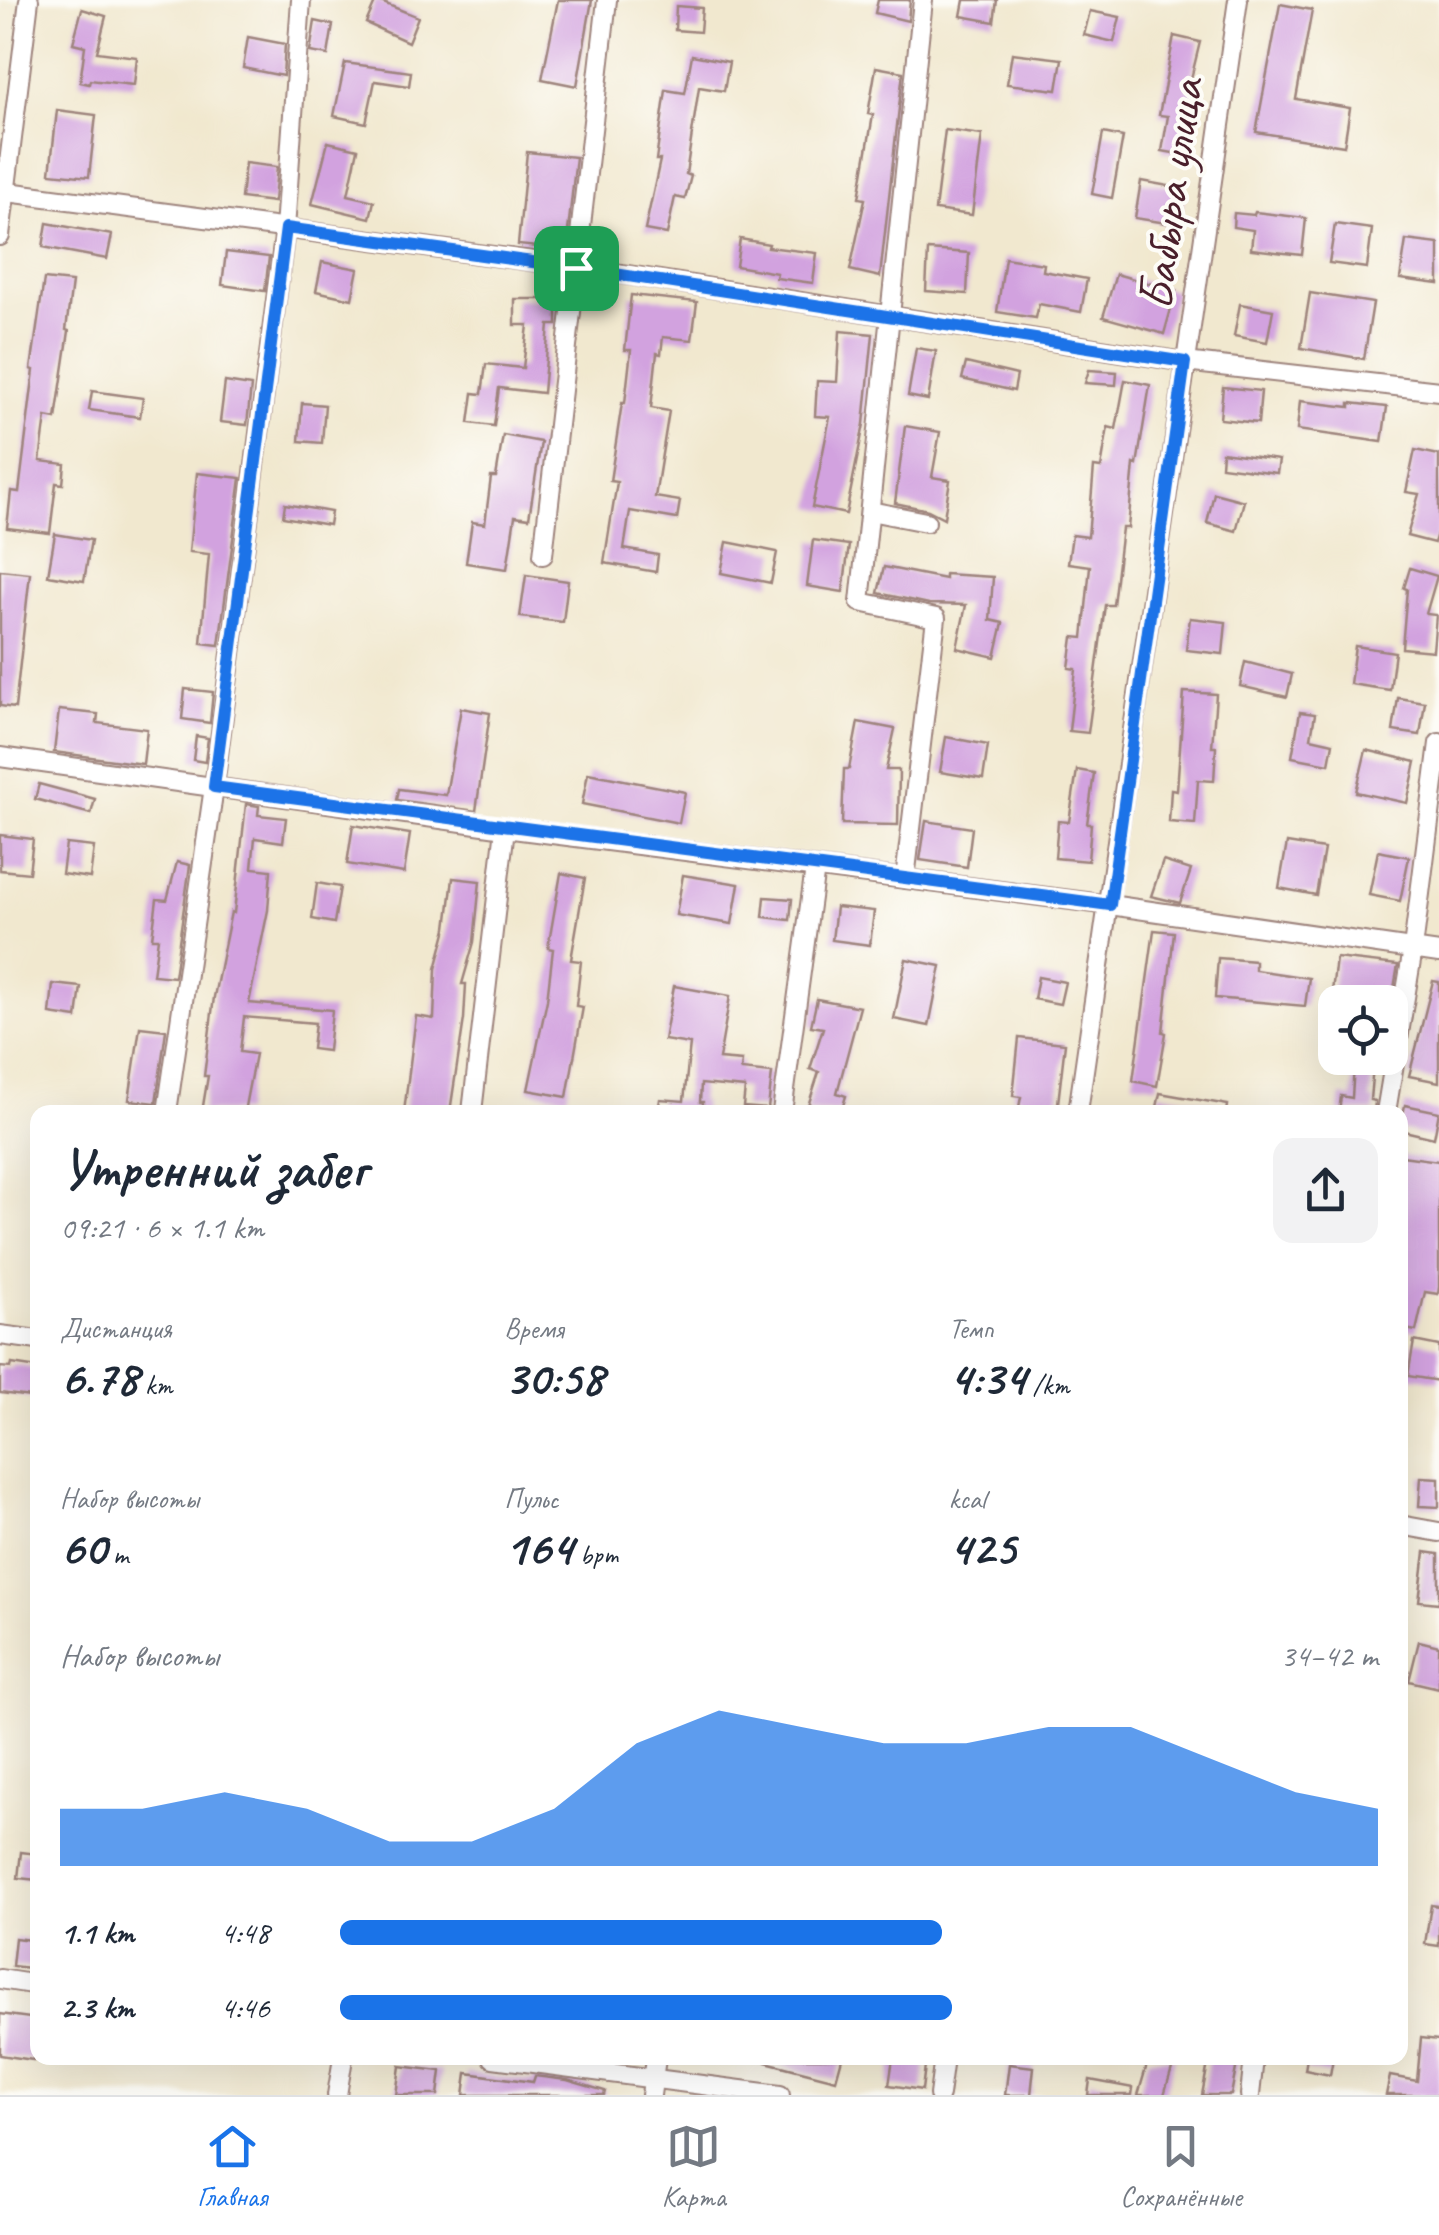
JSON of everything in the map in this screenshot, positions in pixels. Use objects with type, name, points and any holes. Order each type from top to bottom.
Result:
[{"type":"street","points":[[0,236],[29,0]]},
{"type":"street","points":[[168,1105],[214,787],[286,228],[302,0]]},
{"type":"street","points":[[544,554],[607,0]]},
{"type":"street","points":[[904,879],[936,618],[860,602],[923,0]]},
{"type":"street","name":"Бабыра улица","points":[[1079,1105],[1238,0]]},
{"type":"street","points":[[3,191],[576,268],[1185,362],[1439,392]]},
{"type":"street","points":[[870,510],[926,522]]},
{"type":"street","points":[[1387,1105],[1413,949],[1439,743]]},
{"type":"street","points":[[0,757],[505,828],[1110,905],[1439,954]]},
{"type":"street","points":[[473,1105],[505,828]]},
{"type":"street","points":[[783,1105],[816,868]]},
{"type":"street","points":[[0,1335],[30,1339]]},
{"type":"street","points":[[1408,1526],[1439,1532]]},
{"type":"street","points":[[0,1978],[30,1984]]},
{"type":"street","points":[[337,2095],[342,2065]]},
{"type":"street","points":[[531,2065],[652,2087],[780,2095]]},
{"type":"street","points":[[938,2095],[943,2065]]},
{"type":"street","points":[[1250,2095],[1253,2065]]},
{"type":"building","points":[[376,0],[418,17],[408,42],[366,23]]},
{"type":"building","points":[[558,0],[592,0],[577,86],[542,79]]},
{"type":"building","points":[[878,0],[910,0],[908,21],[875,13]]},
{"type":"building","points":[[964,0],[997,0],[994,22],[961,16]]},
{"type":"building","points":[[1280,4],[1312,10],[1296,99],[1350,108],[1344,146],[1256,132]]},
{"type":"building","points":[[676,6],[702,8],[700,32],[675,30]]},
{"type":"building","points":[[82,9],[106,16],[97,52],[137,57],[134,85],[80,82],[85,46],[73,43]]},
{"type":"building","points":[[1090,11],[1120,17],[1114,42],[1084,35]]},
{"type":"building","points":[[315,21],[333,25],[328,55],[310,52]]},
{"type":"building","points":[[1174,36],[1200,42],[1188,91],[1193,92],[1184,155],[1162,151],[1168,116],[1159,115]]},
{"type":"building","points":[[248,37],[285,44],[283,76],[243,68]]},
{"type":"building","points":[[1012,53],[1062,59],[1057,90],[1007,84]]},
{"type":"building","points":[[692,55],[729,62],[724,91],[699,87],[686,174],[691,176],[685,199],[675,197],[667,234],[645,230],[660,160],[656,160],[666,90],[685,93]]},
{"type":"building","points":[[345,63],[411,72],[409,86],[375,81],[366,123],[334,116]]},
{"type":"building","points":[[876,67],[903,72],[880,277],[850,270],[865,199],[859,198],[873,115],[868,114]]},
{"type":"building","points":[[57,110],[96,115],[89,177],[50,173]]},
{"type":"building","points":[[945,130],[982,135],[972,215],[935,210]]},
{"type":"building","points":[[1103,133],[1123,137],[1112,198],[1092,194]]},
{"type":"building","points":[[328,142],[358,149],[348,195],[374,201],[370,218],[312,204]]},
{"type":"building","points":[[527,152],[576,157],[566,250],[518,245]]},
{"type":"building","points":[[245,163],[277,167],[274,202],[241,198]]},
{"type":"building","points":[[1141,181],[1185,189],[1179,225],[1135,218]]},
{"type":"building","points":[[1234,213],[1306,218],[1302,255],[1251,249],[1253,230],[1233,227]]},
{"type":"building","points":[[47,223],[112,235],[107,259],[43,247]]},
{"type":"building","points":[[1335,224],[1372,229],[1367,268],[1329,263]]},
{"type":"building","points":[[740,239],[817,253],[813,283],[776,278],[777,273],[736,266]]},
{"type":"building","points":[[1406,240],[1439,244],[1439,284],[1400,279]]},
{"type":"building","points":[[928,250],[969,253],[967,294],[926,291]]},
{"type":"building","points":[[226,252],[269,257],[265,291],[222,285]]},
{"type":"building","points":[[1005,258],[1044,264],[1043,271],[1087,279],[1081,312],[1039,304],[1036,318],[997,312]]},
{"type":"building","points":[[322,262],[358,269],[352,299],[316,291]]},
{"type":"building","points":[[1116,274],[1176,291],[1164,334],[1103,317]]},
{"type":"building","points":[[44,279],[72,282],[56,419],[46,417],[40,461],[65,464],[63,484],[56,483],[50,533],[7,528],[11,491],[19,492]]},
{"type":"building","points":[[1310,293],[1373,303],[1364,359],[1301,348]]},
{"type":"building","points":[[631,295],[697,302],[692,340],[663,337],[661,354],[657,353],[651,408],[669,411],[655,497],[680,501],[677,519],[630,511],[624,549],[658,555],[656,572],[604,563],[617,482],[610,481],[631,350],[625,350]]},
{"type":"building","points":[[515,299],[557,299],[557,325],[549,325],[543,393],[499,388],[494,426],[469,423],[473,393],[482,394],[486,364],[523,368],[528,325],[515,325]]},
{"type":"building","points":[[1240,304],[1273,310],[1267,342],[1234,336]]},
{"type":"building","points":[[840,331],[873,334],[864,424],[846,514],[812,507],[830,417],[815,416],[817,381],[837,382]]},
{"type":"building","points":[[916,348],[936,351],[928,400],[908,396]]},
{"type":"building","points":[[966,363],[1017,375],[1014,391],[962,379]]},
{"type":"building","points":[[1089,370],[1117,372],[1116,385],[1085,383]]},
{"type":"building","points":[[1125,380],[1150,385],[1137,465],[1134,464],[1128,528],[1122,528],[1113,605],[1105,605],[1088,733],[1069,731],[1076,669],[1069,668],[1073,637],[1083,638],[1090,566],[1068,563],[1072,535],[1088,537],[1094,467],[1101,468],[1108,427],[1116,429]]},
{"type":"building","points":[[225,382],[251,386],[247,425],[220,422]]},
{"type":"building","points":[[1223,387],[1261,391],[1258,423],[1220,419]]},
{"type":"building","points":[[92,391],[143,398],[140,417],[89,410]]},
{"type":"building","points":[[1300,401],[1387,407],[1382,442],[1297,430]]},
{"type":"building","points":[[302,403],[325,405],[322,443],[299,441]]},
{"type":"building","points":[[905,426],[940,432],[932,477],[950,480],[944,518],[895,503]]},
{"type":"building","points":[[503,435],[541,442],[529,518],[515,516],[507,569],[466,563],[472,522],[485,524],[491,477],[496,477]]},
{"type":"building","points":[[1415,450],[1439,455],[1439,527],[1434,543],[1407,536],[1419,494],[1406,492]]},
{"type":"building","points":[[1222,452],[1279,460],[1277,473],[1221,466]]},
{"type":"building","points":[[197,473],[241,478],[219,645],[201,643],[209,554],[189,552]]},
{"type":"building","points":[[1214,493],[1244,501],[1236,531],[1207,523]]},
{"type":"building","points":[[285,504],[331,512],[329,525],[283,517]]},
{"type":"building","points":[[55,534],[91,540],[84,581],[48,575]]},
{"type":"building","points":[[813,540],[849,545],[843,592],[807,586]]},
{"type":"building","points":[[727,542],[777,552],[771,583],[721,573]]},
{"type":"building","points":[[884,567],[945,579],[945,574],[993,577],[990,620],[1003,623],[995,657],[957,648],[966,605],[929,604],[878,593]]},
{"type":"building","points":[[1410,568],[1437,576],[1426,614],[1436,615],[1433,651],[1402,648],[1407,589],[1404,588]]},
{"type":"building","points":[[0,570],[30,573],[15,708],[0,706]]},
{"type":"building","points":[[526,575],[568,581],[563,622],[520,617]]},
{"type":"building","points":[[1190,618],[1226,622],[1223,654],[1186,650]]},
{"type":"building","points":[[1355,646],[1395,652],[1390,690],[1350,684]]},
{"type":"building","points":[[1245,662],[1292,674],[1287,697],[1240,686]]},
{"type":"building","points":[[185,689],[213,692],[210,723],[182,719]]},
{"type":"building","points":[[1184,692],[1216,694],[1214,781],[1198,780],[1195,824],[1169,822],[1171,789],[1177,790]]},
{"type":"building","points":[[1398,698],[1425,702],[1420,735],[1393,731]]},
{"type":"building","points":[[461,708],[490,713],[476,811],[397,800],[399,789],[446,795]]},
{"type":"building","points":[[59,710],[98,714],[97,723],[147,729],[143,764],[54,752]]},
{"type":"building","points":[[1300,712],[1315,714],[1311,738],[1333,743],[1329,764],[1292,757]]},
{"type":"building","points":[[858,722],[895,729],[886,770],[899,770],[898,825],[842,824],[844,769],[849,769]]},
{"type":"building","points":[[196,736],[208,738],[205,762],[193,760]]},
{"type":"building","points":[[946,737],[988,745],[983,779],[940,772]]},
{"type":"building","points":[[1366,750],[1416,762],[1407,803],[1356,792]]},
{"type":"building","points":[[1077,770],[1094,773],[1087,824],[1091,824],[1088,861],[1055,858],[1058,821],[1069,822]]},
{"type":"building","points":[[588,773],[685,792],[679,823],[582,804]]},
{"type":"building","points":[[39,784],[95,799],[91,814],[35,799]]},
{"type":"building","points":[[246,804],[259,806],[258,815],[286,818],[283,842],[255,838],[252,868],[271,870],[268,910],[249,1003],[332,1010],[328,1051],[312,1049],[315,1023],[244,1017],[240,1052],[255,1054],[245,1105],[203,1105],[214,997],[231,912],[234,913]]},
{"type":"building","points":[[926,821],[972,828],[967,867],[920,860]]},
{"type":"building","points":[[353,825],[410,834],[404,873],[347,864]]},
{"type":"building","points":[[0,835],[33,839],[29,873],[0,870]]},
{"type":"building","points":[[1287,843],[1324,849],[1316,895],[1279,888]]},
{"type":"building","points":[[66,844],[94,847],[90,878],[62,874]]},
{"type":"building","points":[[1378,851],[1409,857],[1400,901],[1369,895]]},
{"type":"building","points":[[1163,861],[1191,870],[1180,903],[1151,896]]},
{"type":"building","points":[[177,862],[190,865],[174,977],[153,975],[158,938],[152,938],[157,899],[167,900]]},
{"type":"building","points":[[561,873],[585,878],[571,960],[581,961],[576,1006],[583,1007],[567,1097],[528,1090],[547,1000],[553,949],[548,948]]},
{"type":"building","points":[[683,875],[739,884],[732,924],[676,915]]},
{"type":"building","points":[[453,878],[480,881],[474,942],[462,984],[466,984],[464,1019],[451,1105],[405,1105],[416,1016],[434,1019],[436,969],[447,928]]},
{"type":"building","points":[[317,883],[340,887],[334,923],[312,919]]},
{"type":"building","points":[[765,897],[792,899],[790,920],[763,917]]},
{"type":"building","points":[[836,907],[874,911],[870,945],[832,940]]},
{"type":"building","points":[[1154,930],[1174,932],[1163,1032],[1166,1033],[1157,1086],[1133,1081]]},
{"type":"building","points":[[1218,958],[1255,961],[1255,970],[1309,978],[1305,1006],[1215,998]]},
{"type":"building","points":[[1336,958],[1398,965],[1395,985],[1333,985]]},
{"type":"building","points":[[906,959],[941,966],[929,1026],[894,1019]]},
{"type":"building","points":[[1038,977],[1065,982],[1060,1004],[1034,999]]},
{"type":"building","points":[[1433,981],[1439,982],[1439,1082],[1409,1076]]},
{"type":"building","points":[[53,984],[81,987],[77,1018],[50,1014]]},
{"type":"building","points":[[674,986],[730,996],[719,1059],[742,1061],[741,1070],[772,1073],[768,1105],[743,1105],[745,1088],[701,1084],[703,1105],[659,1105],[660,1099],[684,1101],[690,1044],[664,1040]]},
{"type":"building","points":[[817,999],[860,1007],[837,1093],[846,1096],[843,1105],[808,1105],[819,1072],[810,1069],[823,1028],[811,1026]]},
{"type":"building","points":[[140,1027],[166,1030],[156,1103],[129,1100]]},
{"type":"building","points":[[1019,1038],[1065,1043],[1058,1105],[1019,1105],[1021,1097],[1013,1096]]},
{"type":"building","points":[[1353,1075],[1372,1075],[1370,1100],[1375,1105],[1340,1105],[1341,1096],[1352,1098]]},
{"type":"building","points":[[1160,1093],[1228,1105],[1157,1105]]},
{"type":"building","points":[[1408,1106],[1439,1112],[1434,1138],[1408,1132]]},
{"type":"building","points":[[1408,1157],[1439,1161],[1439,1287],[1438,1294],[1425,1292],[1416,1331],[1408,1330]]},
{"type":"building","points":[[1414,1341],[1439,1346],[1439,1381],[1408,1376]]},
{"type":"building","points":[[12,1364],[30,1367],[30,1397],[0,1393],[0,1367],[11,1368]]},
{"type":"building","points":[[1421,1477],[1439,1478],[1439,1507],[1419,1506]]},
{"type":"building","points":[[1425,1552],[1439,1554],[1439,1603],[1419,1601]]},
{"type":"building","points":[[1419,1641],[1439,1646],[1439,1688],[1409,1681]]},
{"type":"building","points":[[21,1852],[30,1853],[30,1879],[18,1878]]},
{"type":"building","points":[[1431,1905],[1439,1906],[1439,1946],[1425,1944]]},
{"type":"building","points":[[15,1938],[30,1940],[30,1968],[12,1966]]},
{"type":"building","points":[[0,2014],[30,2018],[30,2060],[0,2055]]},
{"type":"building","points":[[1421,2038],[1439,2040],[1439,2095],[1386,2095],[1390,2076],[1417,2081]]},
{"type":"building","points":[[778,2065],[840,2065],[836,2080]]},
{"type":"building","points":[[892,2065],[925,2065],[922,2090],[889,2085]]},
{"type":"building","points":[[1009,2065],[1034,2067],[1031,2095],[1005,2095]]},
{"type":"building","points":[[1147,2065],[1173,2065],[1164,2095],[1138,2095]]},
{"type":"building","points":[[1208,2065],[1237,2065],[1231,2095],[1202,2095]]},
{"type":"building","points":[[1306,2065],[1332,2065],[1330,2075],[1305,2070]]},
{"type":"building","points":[[400,2066],[441,2071],[438,2095],[396,2095]]},
{"type":"building","points":[[467,2073],[533,2082],[535,2076],[567,2080],[605,2091],[604,2095],[464,2095]]},
{"type":"building","points":[[1090,2080],[1133,2088],[1132,2095],[1088,2095]]},
{"type":"route","points":[[286,228],[576,268],[1185,362],[1110,905],[214,787],[286,228]]}]
